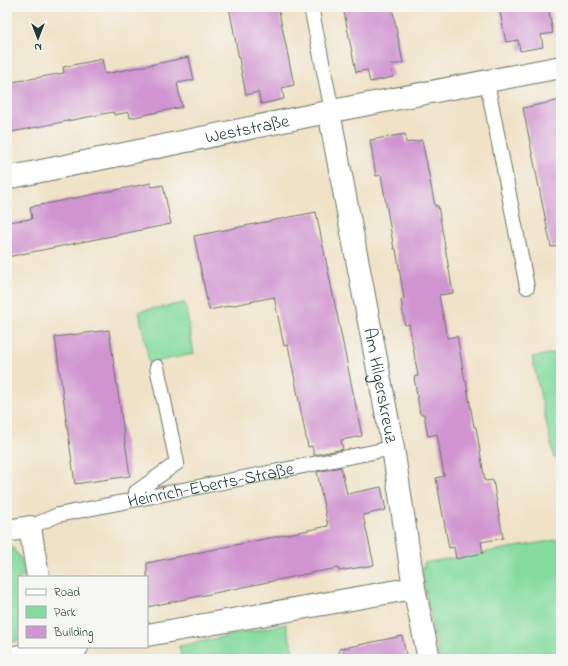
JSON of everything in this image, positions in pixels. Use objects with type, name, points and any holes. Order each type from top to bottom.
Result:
[{"type":"street","name":"Weststraße","points":[[7,178],[331,111],[561,67]]},
{"type":"street","name":"Am Hilgerskreuz","points":[[331,111],[393,448],[414,588],[429,659]]},
{"type":"street","points":[[30,527],[38,576]]},
{"type":"street","name":"Heinrich-Eberts-Straße","points":[[7,531],[30,527]]},
{"type":"street","points":[[148,635],[414,588]]},
{"type":"street","points":[[7,658],[49,649],[63,648]]},
{"type":"lane","points":[[310,7],[331,111]]},
{"type":"lane","points":[[487,82],[527,287]]},
{"type":"lane","points":[[136,499],[136,492],[177,463],[157,367]]},
{"type":"lane","name":"Heinrich-Eberts-Straße","points":[[30,527],[58,515],[393,448]]},
{"type":"green space","points":[[185,303],[194,354],[149,363],[139,311]]},
{"type":"green space","points":[[561,352],[561,457],[554,458],[532,357]]},
{"type":"green space","points":[[561,539],[561,659],[439,659],[422,573],[424,563]]},
{"type":"green space","points":[[7,547],[13,548],[21,559],[24,576],[18,576],[18,641],[7,642]]},
{"type":"green space","points":[[286,624],[295,659],[182,659],[179,646]]},
{"type":"building","points":[[229,7],[278,7],[294,85],[282,88],[284,99],[261,104],[258,92],[246,95]]},
{"type":"building","points":[[343,7],[392,7],[403,63],[391,65],[393,77],[370,82],[367,70],[356,72]]},
{"type":"building","points":[[499,7],[548,7],[553,33],[541,35],[543,47],[520,51],[518,40],[506,42]]},
{"type":"building","points":[[189,57],[194,80],[177,83],[182,107],[130,118],[129,112],[114,115],[113,112],[7,133],[7,83],[64,73],[63,67],[102,59],[105,74]]},
{"type":"building","points":[[561,100],[561,246],[551,247],[523,108]]},
{"type":"building","points":[[405,134],[406,143],[422,140],[435,206],[438,206],[453,293],[439,295],[447,338],[457,336],[474,427],[476,427],[485,481],[493,480],[503,538],[481,542],[483,553],[456,559],[454,547],[449,548],[436,478],[444,476],[437,434],[428,436],[424,414],[420,414],[414,377],[418,376],[409,324],[405,325],[401,300],[404,299],[396,249],[394,249],[381,175],[376,176],[370,140]]},
{"type":"building","points":[[151,183],[152,187],[163,185],[171,224],[7,257],[7,222],[32,219],[30,207]]},
{"type":"building","points":[[316,212],[362,436],[341,440],[343,449],[314,455],[312,446],[308,447],[288,345],[284,346],[274,297],[209,310],[194,236]]},
{"type":"building","points":[[109,330],[130,476],[75,484],[55,337]]},
{"type":"building","points":[[341,467],[347,494],[381,487],[386,510],[363,515],[374,565],[339,571],[338,568],[316,572],[148,607],[147,563],[328,526],[317,472]]},
{"type":"building","points":[[402,636],[407,659],[340,659],[339,649]]}]
